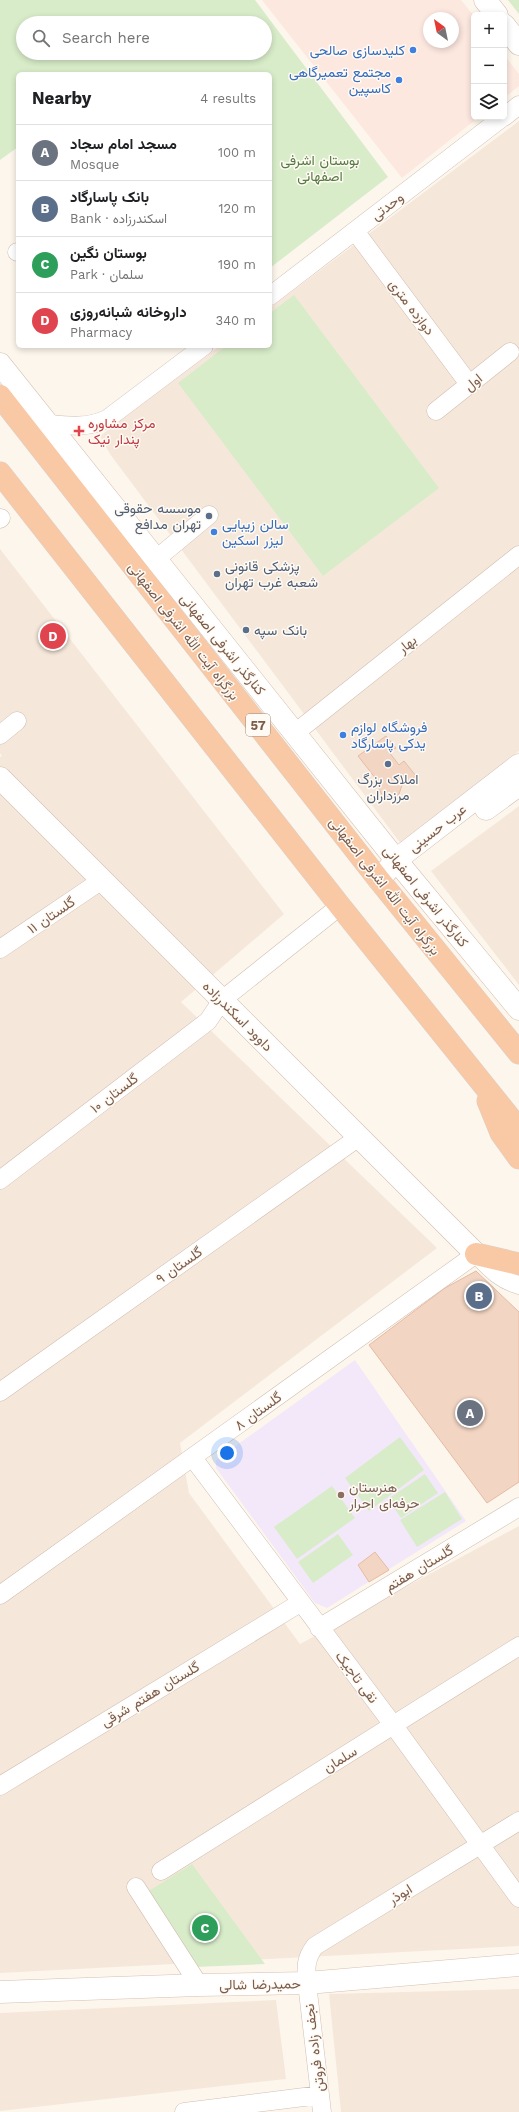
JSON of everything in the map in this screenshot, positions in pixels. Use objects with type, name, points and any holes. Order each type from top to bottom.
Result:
[{"type":"highway","name":"بزرگراه آیت الله اشرفی اصفهانی","points":[[0,396],[57,451],[379,880],[519,1053]]},
{"type":"highway","points":[[0,473],[340,906],[519,1129]]},
{"type":"highway","points":[[479,1080],[501,1133],[519,1158]]},
{"type":"highway","points":[[476,1254],[519,1264]]},
{"type":"main road","points":[[485,0],[495,12]]},
{"type":"main road","points":[[507,29],[519,44]]},
{"type":"main road","name":"کنارگذر اشرفی اصفهانی","points":[[0,364],[48,424],[57,451],[155,560],[400,865],[519,1009]]},
{"type":"main road","name":"عرب حسینی","points":[[400,865],[519,765]]},
{"type":"main road","name":"داوود اسکندرزاده","points":[[0,778],[476,1254]]},
{"type":"main road","name":"عرب حسینی","points":[[379,880],[519,785]]},
{"type":"main road","name":"حمیدرضا شالی","points":[[0,1992],[307,1983],[519,1965]]},
{"type":"street","name":"وحدتی","points":[[507,115],[519,105]]},
{"type":"street","name":"وحدتی","points":[[272,294],[500,120]]},
{"type":"street","name":"دوازده متری","points":[[355,231],[470,384]]},
{"type":"street","points":[[48,424],[80,426],[98,424],[107,420],[201,348]]},
{"type":"street","name":"اول","points":[[436,411],[510,352]]},
{"type":"street","points":[[155,560],[209,515]]},
{"type":"street","name":"بهار","points":[[295,733],[519,555]]},
{"type":"street","points":[[0,735],[17,721]]},
{"type":"street","name":"گلستان ۱۱","points":[[0,949],[102,880]]},
{"type":"street","name":"گلستان ۱۰","points":[[0,1180],[208,1021],[222,1000],[340,906]]},
{"type":"street","name":"گلستان ۹","points":[[0,1392],[359,1137]]},
{"type":"street","points":[[476,1254],[495,1274],[506,1282],[519,1286]]},
{"type":"street","name":"گلستان ٨","points":[[0,1596],[476,1254]]},
{"type":"street","name":"نقی تاجیک","points":[[193,1458],[300,1603],[394,1726],[519,1898]]},
{"type":"street","name":"گلستان هفتم","points":[[319,1628],[519,1507]]},
{"type":"street","name":"گلستان هفتم شرقی","points":[[0,1786],[300,1603]]},
{"type":"street","name":"سلمان","points":[[161,1871],[394,1726],[519,1646]]},
{"type":"street","name":"ابوذر","points":[[307,1983],[306,1965],[308,1956],[315,1946],[519,1821]]},
{"type":"street","points":[[136,1887],[199,1985]]},
{"type":"street","name":"نجف زاده فروتن","points":[[307,1983],[321,2104]]},
{"type":"street","points":[[184,2112],[321,2104]]},
{"type":"shaded area","name":"مجتمع تعمیرگاهی کاسپین","points":[[262,0],[461,0],[471,12],[471,120],[475,120],[402,178]]},
{"type":"shaded area","points":[[507,59],[519,74],[519,86],[507,96]]},
{"type":"shaded area","points":[[519,121],[519,751],[401,844],[110,454],[100,436],[217,348],[272,348],[272,306]]},
{"type":"shaded area","points":[[0,549],[284,914],[181,1002],[437,1248],[180,1443],[189,1493],[300,1644],[519,1526],[519,1946],[0,1973],[0,757],[2,756],[0,753]]},
{"type":"shaded area","points":[[519,806],[519,985],[431,871]]},
{"type":"shaded area","name":"هنرستان حرفه‌ای احرار","points":[[355,1360],[466,1521],[327,1608],[315,1603],[216,1468],[216,1460]]},
{"type":"shaded area","points":[[519,1989],[519,2112],[341,2112],[329,1994]]},
{"type":"shaded area","points":[[276,2000],[286,2079],[0,2111],[0,2013]]},
{"type":"green space","name":"بوستان اشرفی اصفهانی","points":[[0,0],[255,0],[267,16],[16,16],[16,60],[272,60],[272,23],[388,177],[272,266],[272,72],[16,72],[16,148],[0,160]]},
{"type":"green space","points":[[508,0],[519,0],[519,14]]},
{"type":"green space","points":[[294,295],[439,488],[323,576],[178,383],[223,348],[272,348],[272,312]]},
{"type":"green space","points":[[400,1437],[424,1470],[369,1511],[345,1478]]},
{"type":"green space","points":[[425,1474],[438,1493],[401,1518],[388,1499]]},
{"type":"green space","points":[[332,1486],[355,1518],[297,1559],[274,1527]]},
{"type":"green space","points":[[445,1492],[462,1519],[417,1547],[400,1520]]},
{"type":"green space","points":[[338,1534],[353,1555],[313,1583],[298,1562]]},
{"type":"green space","points":[[192,1864],[265,1964],[195,1967],[147,1892]]},
{"type":"building","points":[[386,736],[396,748],[389,752],[399,765],[404,761],[416,776],[402,785],[399,794],[393,798],[382,795],[379,789],[380,784],[358,756]]},
{"type":"building","points":[[476,1271],[519,1312],[519,1482],[487,1503],[369,1345],[445,1288]]},
{"type":"building","points":[[375,1552],[389,1570],[369,1582],[358,1565]]},
{"type":"place","name":"کلیدسازى صالحى","points":[[413,50]]},
{"type":"place","name":"مجتمع تعمیرگاهی کاسپین","points":[[399,80]]},
{"type":"place","name":"مرکز مشاوره پندار نیک","points":[[79,431]]},
{"type":"place","name":"موسسه حقوقی تهران مدافع","points":[[209,516]]},
{"type":"place","name":"سالن زیبایی لیزر اسکین","points":[[214,532]]},
{"type":"place","name":"پزشکی قانونی شعبه غرب تهران","points":[[217,574]]},
{"type":"place","name":"بانک سپه","points":[[246,630]]},
{"type":"place","name":"داروخانه شبانه‌روزی","points":[[53,636]]},
{"type":"place","name":"فروشگاه لوازم یدکی پاسارگاد","points":[[343,735]]},
{"type":"place","name":"املاک بزرگ مرزداران","points":[[388,764]]},
{"type":"place","name":"بانک پاسارگاد","points":[[479,1296]]},
{"type":"place","name":"مسجد امام سجاد","points":[[470,1413]]},
{"type":"place","name":"هنرستان حرفه‌ای احرار","points":[[341,1495]]},
{"type":"place","name":"بوستان نگین","points":[[205,1928]]}]
